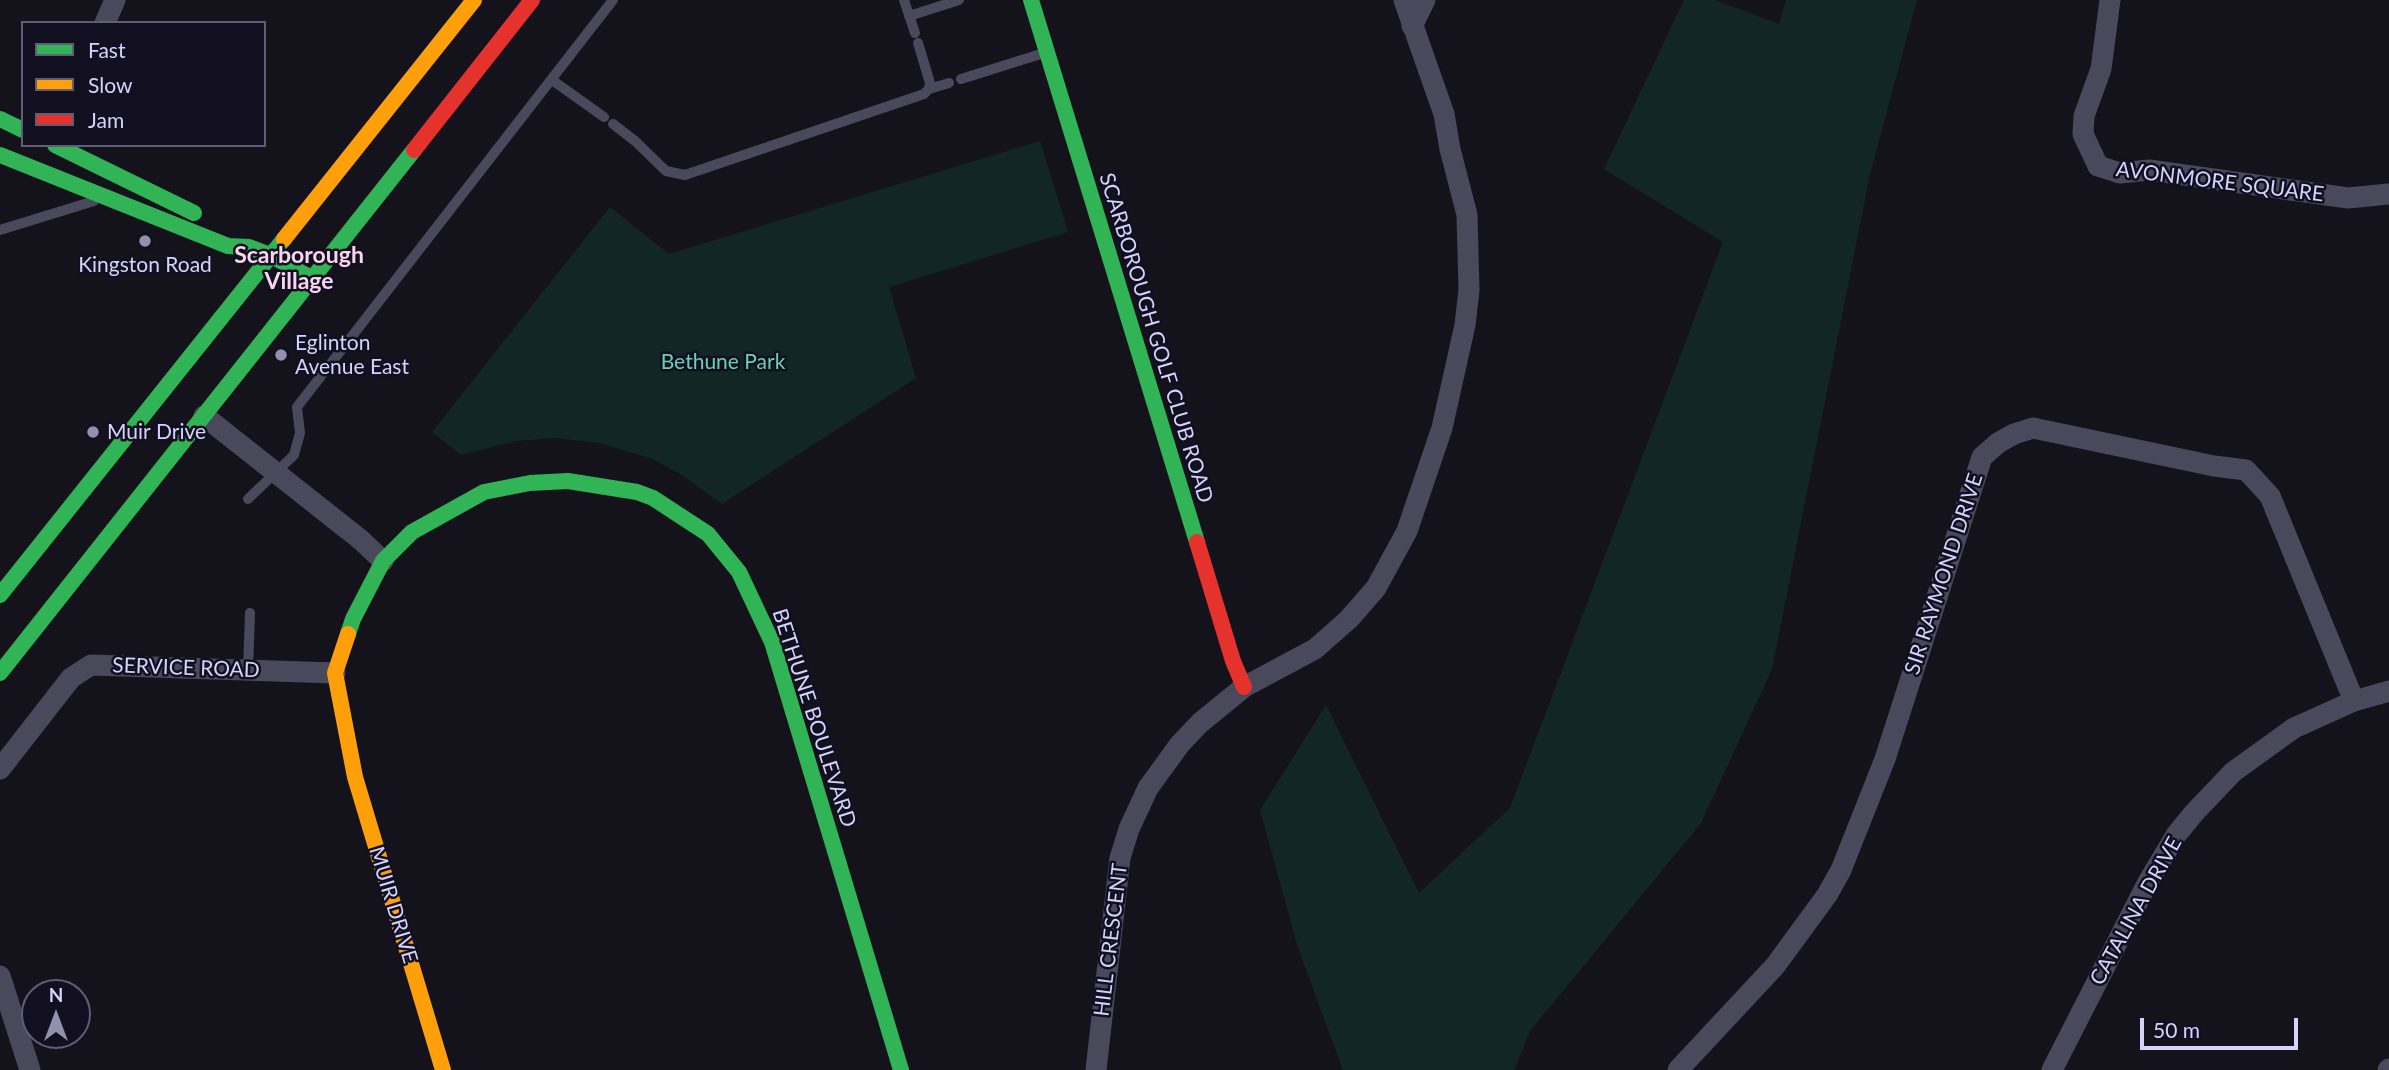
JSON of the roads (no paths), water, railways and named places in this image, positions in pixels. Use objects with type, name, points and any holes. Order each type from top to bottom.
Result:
[{"type":"main road","points":[[0,595],[474,0]]},
{"type":"main road","points":[[0,673],[532,0]]},
{"type":"main road","name":"SCARBOROUGH GOLF CLUB ROAD","points":[[1031,0],[1229,648],[1244,687]]},
{"type":"main road","points":[[0,119],[21,129]]},
{"type":"main road","points":[[59,147],[237,234],[249,247]]},
{"type":"main road","points":[[0,155],[228,246],[249,247],[270,255],[313,279]]},
{"type":"main road","name":"BETHUNE BOULEVARD","points":[[383,561],[412,532],[484,492],[530,483],[568,481],[637,492],[687,518],[708,534],[739,572],[772,642],[901,1070]]},
{"type":"main road","name":"MUIR DRIVE","points":[[383,561],[353,619],[335,673],[355,777],[443,1070]]},
{"type":"street","points":[[106,21],[115,0]]},
{"type":"street","name":"HILL CRESCENT","points":[[1096,1070],[1115,885],[1129,829],[1148,788],[1180,744],[1200,723],[1244,687],[1315,649],[1349,619],[1376,588],[1407,531],[1442,428],[1465,325],[1469,290],[1467,215],[1444,114],[1404,0]]},
{"type":"street","points":[[1412,26],[1425,0]]},
{"type":"street","name":"AVONMORE SQUARE","points":[[2110,0],[2101,69],[2084,116],[2084,134],[2098,166],[2120,173],[2149,170],[2348,198],[2389,194]]},
{"type":"street","points":[[37,170],[54,147]]},
{"type":"street","points":[[204,416],[361,540],[383,561]]},
{"type":"street","name":"SIR RAYMOND DRIVE","points":[[1678,1070],[1775,966],[1827,895],[1841,870],[1885,759],[1982,457],[2014,434],[2033,428],[2214,466],[2245,470],[2270,496],[2354,701]]},
{"type":"street","name":"SERVICE ROAD","points":[[0,769],[71,678],[91,665],[335,673]]},
{"type":"street","name":"CATALINA DRIVE","points":[[2052,1070],[2148,883],[2176,835],[2233,772],[2269,744],[2294,728],[2354,701],[2389,691]]},
{"type":"street","points":[[0,976],[30,1070]]},
{"type":"lane","points":[[248,499],[294,455],[300,425],[296,407],[613,0]]},
{"type":"lane","points":[[904,0],[930,81],[929,89]]},
{"type":"lane","points":[[909,16],[959,0]]},
{"type":"lane","points":[[552,80],[635,141],[666,171],[685,176],[924,94],[929,89],[1047,52]]},
{"type":"lane","points":[[0,230],[105,198]]},
{"type":"lane","points":[[248,670],[250,613]]},
{"type":"place","name":"Kingston Road","points":[[145,241]]},
{"type":"place","name":"Eglinton Avenue East","points":[[281,355]]},
{"type":"place","name":"Muir Drive","points":[[93,432]]},
{"type":"district","name":"Scarborough Village","points":[[299,269]]},
{"type":"park label","name":"Bethune Park","points":[[723,362]]}]
